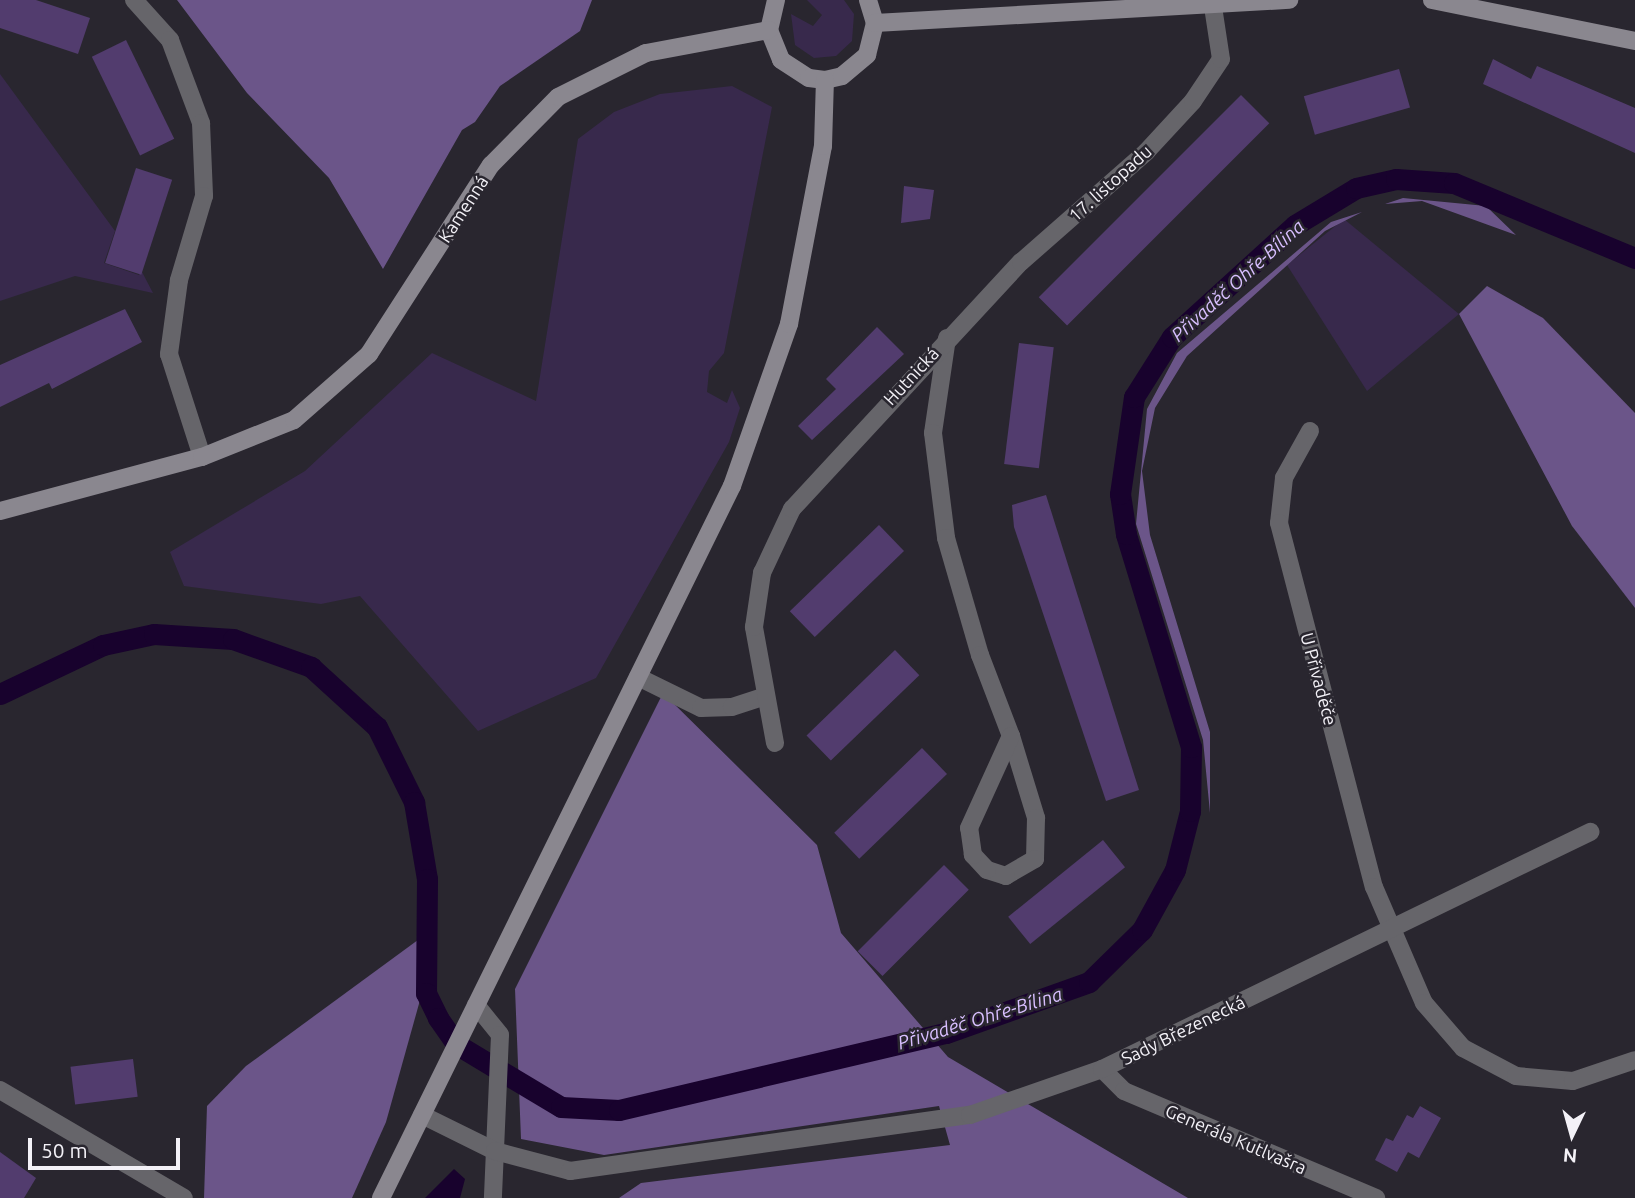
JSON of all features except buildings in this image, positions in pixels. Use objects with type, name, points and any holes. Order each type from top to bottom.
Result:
[{"type":"street","points":[[134,0],[170,40],[201,123],[204,196],[179,280],[169,354],[202,457]]},
{"type":"street","points":[[776,0],[769,30],[777,53],[793,71],[825,80],[842,76],[867,55],[875,23],[868,0]]},
{"type":"street","points":[[875,23],[1213,2],[1289,0]]},
{"type":"street","points":[[1433,0],[1635,41]]},
{"type":"street","name":"17. listopadu","points":[[947,338],[1193,101],[1221,59],[1213,2]]},
{"type":"street","name":"Kamenná","points":[[0,511],[202,457],[294,420],[342,381],[394,319],[491,165],[558,97],[646,53],[769,30]]},
{"type":"street","points":[[381,1198],[732,486],[770,388],[807,239],[823,146],[825,80]]},
{"type":"street","name":"Hutnická","points":[[775,743],[763,697],[754,627],[769,553],[825,467],[947,338]]},
{"type":"street","name":"Hutnická","points":[[947,338],[933,433],[946,538],[1012,736],[1039,848],[1027,867],[1006,876],[986,870],[973,855],[969,828],[1012,736]]},
{"type":"street","name":"U Přivaděče","points":[[1310,431],[1284,478],[1279,523],[1390,929]]},
{"type":"street","points":[[639,677],[701,708],[732,707],[763,697]]},
{"type":"street","name":"Sady Březenecká","points":[[422,1115],[495,1151],[553,1169],[596,1170],[970,1115],[1102,1069],[1590,832]]},
{"type":"street","points":[[1390,929],[1435,1020],[1479,1059],[1516,1076],[1558,1082],[1602,1075],[1635,1060]]},
{"type":"street","points":[[477,1005],[500,1035],[492,1099],[495,1151],[493,1198]]},
{"type":"street","name":"Generála Kutlvašra","points":[[1102,1069],[1124,1091],[1376,1198]]},
{"type":"street","points":[[0,1090],[184,1198]]},
{"type":"shaded area","points":[[177,0],[592,0],[580,31],[500,86],[475,122],[462,130],[383,269],[329,178],[247,93]]},
{"type":"shaded area","points":[[807,0],[844,0],[854,14],[852,41],[836,56],[814,58],[795,45],[791,14],[813,26],[822,15]]},
{"type":"shaded area","points":[[0,74],[115,231],[104,263],[139,275],[141,270],[153,293],[75,276],[0,301]]},
{"type":"shaded area","points":[[732,86],[772,107],[724,353],[709,371],[707,392],[727,403],[732,390],[740,408],[729,442],[596,678],[478,731],[360,596],[321,604],[184,586],[170,552],[305,471],[432,353],[536,401],[578,139],[614,112],[660,94]]},
{"type":"shaded area","points":[[1403,198],[1486,206],[1516,235],[1422,201],[1385,204]]},
{"type":"shaded area","points":[[1362,212],[1325,231],[1187,356],[1155,408],[1142,471],[1150,535],[1210,732],[1210,813],[1203,740],[1136,524],[1147,409],[1177,353],[1331,222]]},
{"type":"shaded area","points":[[1344,219],[1459,314],[1367,391],[1287,265]]},
{"type":"shaded area","points":[[1487,286],[1543,318],[1635,413],[1635,608],[1572,526],[1459,314]]},
{"type":"shaded area","points":[[663,693],[817,845],[841,933],[948,1057],[1188,1198],[619,1198],[641,1183],[950,1145],[939,1106],[604,1155],[521,1139],[515,989]]},
{"type":"shaded area","points":[[422,937],[422,993],[386,1122],[352,1198],[204,1198],[207,1106],[246,1066]]},
{"type":"shaded area","points":[[454,1169],[465,1179],[460,1198],[425,1198]]},
{"type":"waterway","name":"Přivaděč Ohře-Bílina","points":[[0,694],[103,645],[154,634],[233,639],[311,667],[377,727],[414,802],[427,879],[426,993],[438,1018],[456,1044],[561,1107],[619,1110],[946,1033],[1089,982],[1142,930],[1175,870],[1190,811],[1191,747],[1126,534],[1120,494],[1134,397],[1172,337],[1295,225],[1356,188],[1396,179],[1454,183],[1635,258]]}]
